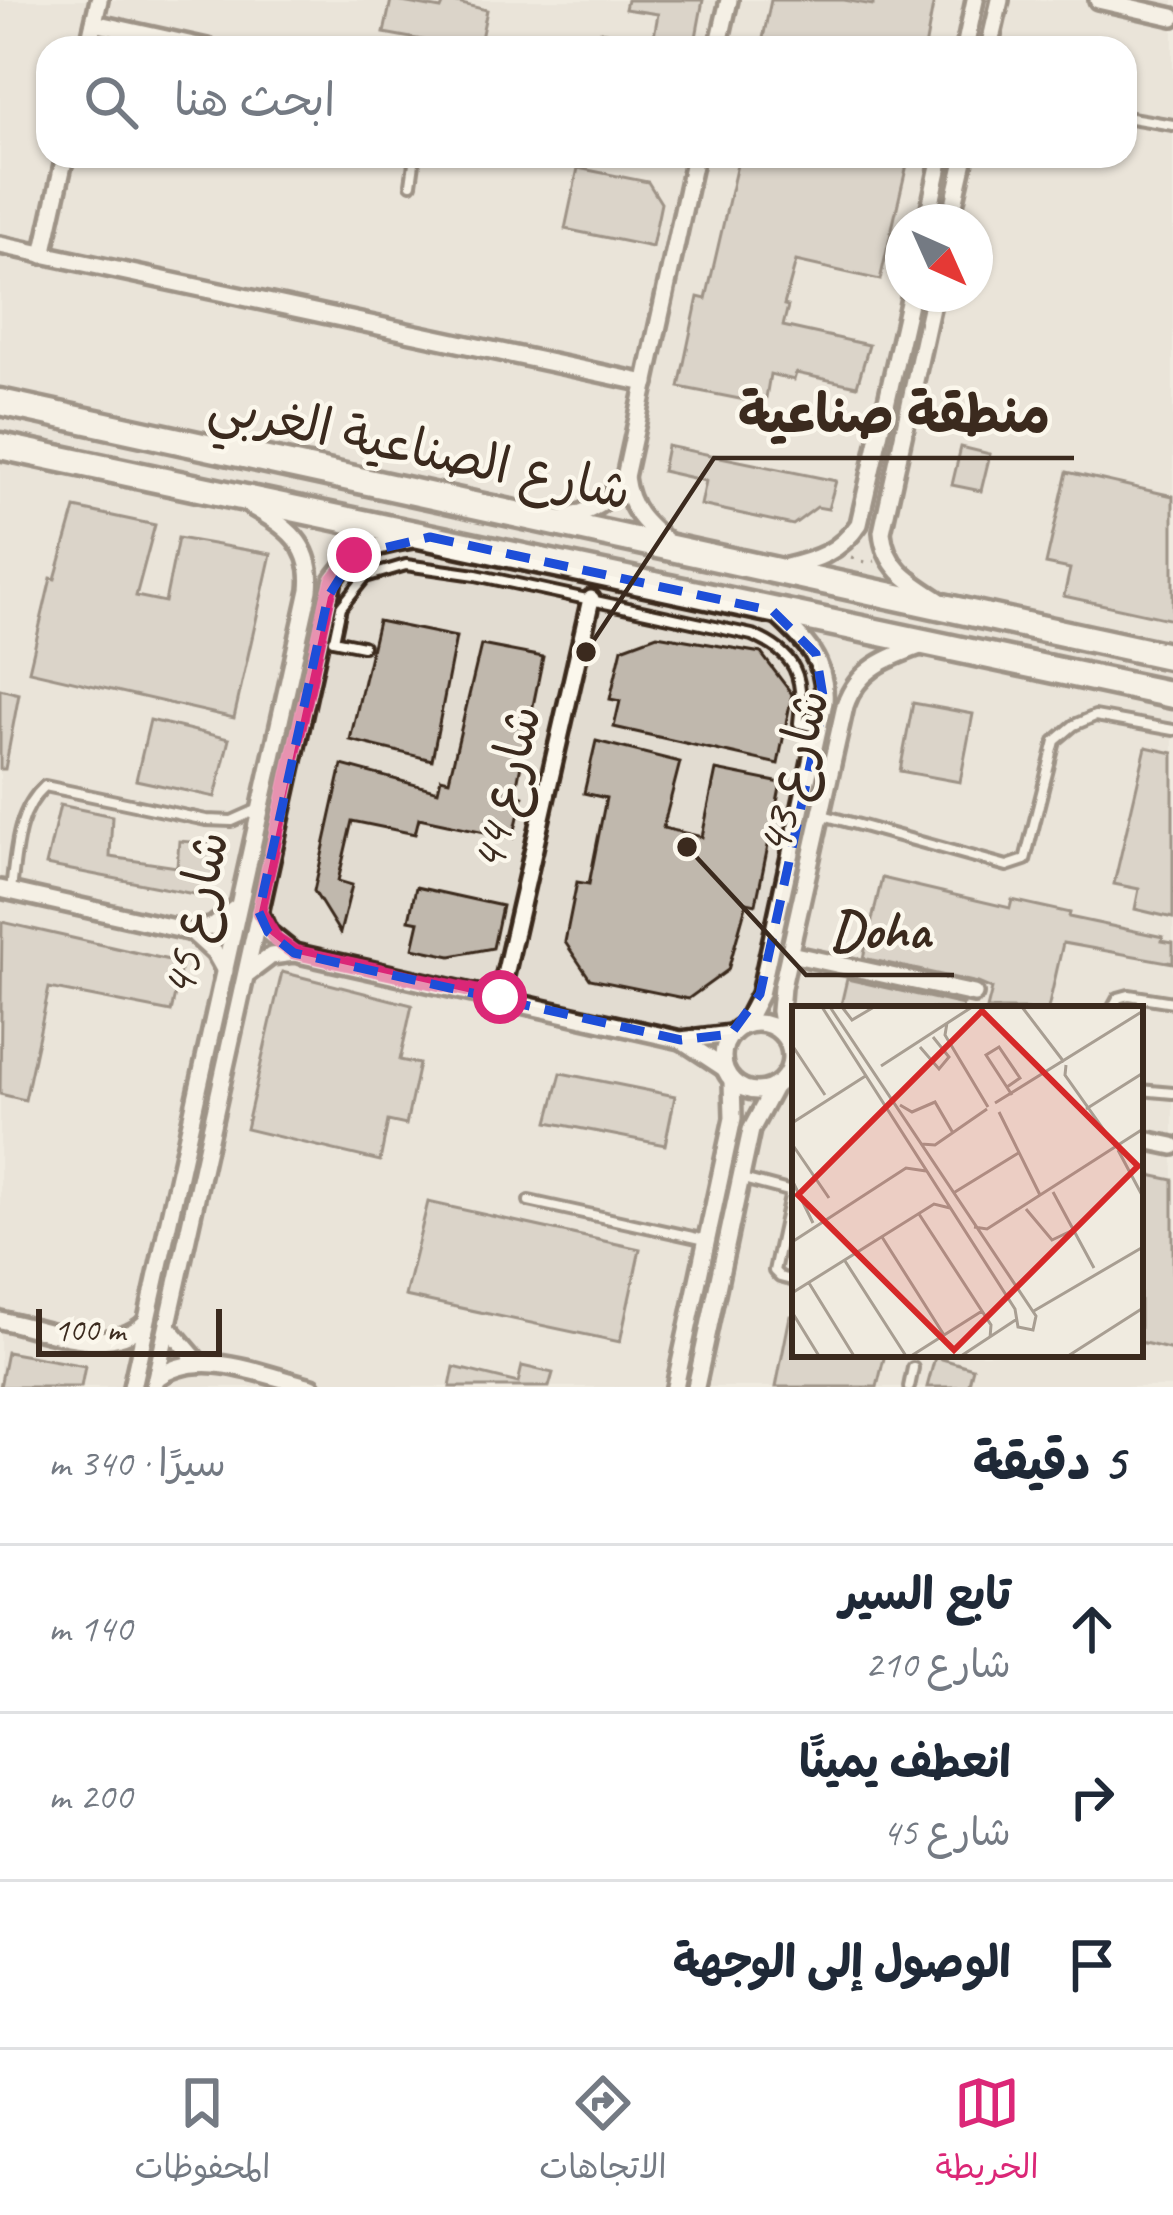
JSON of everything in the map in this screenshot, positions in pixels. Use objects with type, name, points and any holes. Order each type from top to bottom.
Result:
[{"type":"main road","name":"شارع الصناعية الغربي","points":[[0,402],[1173,657]]},
{"type":"main road","name":"شارع الصناعية الغربي","points":[[0,446],[1173,695]]},
{"type":"street","points":[[91,36],[99,0]]},
{"type":"street","points":[[721,36],[729,0]]},
{"type":"street","points":[[968,36],[976,0]]},
{"type":"street","points":[[992,36],[999,6],[1013,0]]},
{"type":"street","points":[[1098,0],[1173,16]]},
{"type":"street","points":[[94,23],[153,36]]},
{"type":"street","points":[[43,255],[62,168]]},
{"type":"street","points":[[548,524],[608,501],[625,477],[691,168]]},
{"type":"street","points":[[931,204],[938,168]]},
{"type":"street","points":[[954,204],[962,168]]},
{"type":"street","points":[[0,245],[646,383]]},
{"type":"street","points":[[774,570],[842,547],[859,524],[907,312]]},
{"type":"street","points":[[930,312],[882,532],[888,558],[915,586],[951,608]]},
{"type":"street","points":[[625,477],[639,517],[678,551]]},
{"type":"street","name":"شارع 45","points":[[133,1381],[310,575],[308,558],[289,529],[231,494]]},
{"type":"street","name":"شارع 45","points":[[155,1383],[259,912],[327,639],[333,580],[354,555],[386,543],[430,537]]},
{"type":"street","name":"شارع 44","points":[[500,997],[591,599]]},
{"type":"street","name":"شارع 43","points":[[737,1029],[760,994],[826,685],[805,641],[773,611]]},
{"type":"street","name":"شارع 43","points":[[789,1044],[780,999],[850,692],[881,661],[929,644]]},
{"type":"street","points":[[5,890],[192,932],[225,971]]},
{"type":"street","points":[[192,932],[222,921],[238,907]]},
{"type":"street","points":[[259,912],[276,940],[294,952],[681,1040],[752,1091],[783,1082]]},
{"type":"street","points":[[245,976],[261,961],[294,952]]},
{"type":"street","points":[[790,954],[974,994]]},
{"type":"street","points":[[681,1040],[761,1022],[789,1044],[789,1069],[752,1130],[696,1387]]},
{"type":"street","points":[[675,1387],[733,1118],[724,1047],[737,1029]]},
{"type":"street","points":[[1143,1140],[1173,1146]]},
{"type":"street","points":[[0,1320],[107,1342],[128,1336],[146,1322]]},
{"type":"street","points":[[168,1327],[198,1362]]},
{"type":"street","points":[[107,1342],[133,1381]]},
{"type":"street","points":[[155,1383],[175,1366],[198,1362],[312,1387]]},
{"type":"lane","points":[[1137,119],[1173,125]]},
{"type":"lane","points":[[411,184],[414,168]]},
{"type":"lane","points":[[362,646],[327,639],[341,608],[365,577],[406,565],[476,575],[769,642],[794,664],[803,692],[799,723],[819,727]]},
{"type":"lane","points":[[823,815],[1007,866],[1025,860],[1055,741],[1074,725],[1095,716],[1173,730]]},
{"type":"lane","points":[[5,890],[31,799],[45,786],[206,820],[232,821],[260,808]]},
{"type":"lane","points":[[1114,1006],[1118,998],[1129,995],[1173,1002]]},
{"type":"lane","points":[[1143,1090],[1173,1093]]},
{"type":"lane","points":[[742,1179],[792,1192]]},
{"type":"lane","points":[[792,1196],[774,1271],[792,1279]]},
{"type":"lane","points":[[529,1201],[707,1241]]},
{"type":"lane","points":[[909,1387],[914,1368]]},
{"type":"path","points":[[842,547],[854,560],[868,563],[888,558]]},
{"type":"highlighted area","points":[[430,537],[773,611],[816,654],[824,702],[760,994],[731,1034],[681,1040],[294,953],[268,932],[259,912],[328,597],[354,555]]},
{"type":"shaded area","points":[[0,0],[1173,0],[1173,1387],[0,1387]]},
{"type":"building","points":[[391,0],[441,9],[445,0],[487,10],[482,36],[384,33]]},
{"type":"building","points":[[627,0],[703,0],[696,36],[654,36],[658,14],[625,9]]},
{"type":"building","points":[[771,0],[873,5],[873,0],[934,0],[927,36],[764,36]]},
{"type":"building","points":[[578,168],[648,182],[661,203],[652,247],[565,229]]},
{"type":"building","points":[[736,168],[906,168],[898,204],[885,204],[880,280],[796,261],[784,305],[788,306],[783,326],[869,345],[857,386],[796,373],[794,380],[770,374],[765,404],[679,387],[698,297],[706,299]]},
{"type":"building","points":[[667,446],[836,481],[828,509],[817,507],[793,525],[701,505],[706,481],[662,471]]},
{"type":"building","points":[[961,447],[990,454],[981,491],[952,485]]},
{"type":"building","points":[[1067,472],[1173,496],[1173,620],[1064,596],[1070,569],[1046,564]]},
{"type":"building","points":[[75,508],[155,525],[136,596],[165,602],[178,538],[271,554],[234,718],[29,671],[51,578],[55,579]]},
{"type":"building","points":[[378,621],[456,637],[432,760],[350,740]]},
{"type":"building","points":[[657,635],[761,653],[792,694],[778,764],[614,727],[620,701],[610,699],[622,648]]},
{"type":"building","points":[[481,645],[543,657],[515,794],[523,796],[513,838],[419,818],[415,834],[352,821],[338,881],[352,885],[340,933],[314,891],[342,765],[438,791],[441,778],[449,780]]},
{"type":"building","points":[[0,689],[19,694],[5,769],[0,769]]},
{"type":"building","points":[[913,703],[973,714],[960,782],[900,771]]},
{"type":"building","points":[[150,720],[229,739],[215,797],[136,780]]},
{"type":"building","points":[[596,741],[680,762],[663,828],[702,837],[716,770],[781,783],[756,904],[747,902],[728,970],[688,999],[590,979],[565,942],[577,882],[589,884],[606,798],[584,793]]},
{"type":"building","points":[[1146,747],[1173,753],[1173,918],[1135,909],[1139,889],[1114,884]]},
{"type":"building","points":[[60,805],[112,816],[110,857],[177,867],[179,841],[221,844],[209,897],[46,865]]},
{"type":"building","points":[[882,878],[1010,908],[1012,900],[1173,943],[1173,963],[1063,943],[1049,1006],[988,1006],[992,989],[978,983],[863,958]]},
{"type":"building","points":[[416,887],[502,906],[493,948],[451,956],[413,948],[419,922],[409,920]]},
{"type":"building","points":[[2,922],[182,963],[171,1012],[49,988],[25,1100],[0,1094]]},
{"type":"building","points":[[282,972],[412,1005],[400,1060],[419,1064],[406,1125],[388,1121],[380,1161],[246,1129]]},
{"type":"building","points":[[847,979],[963,1005],[963,1006],[841,1006]]},
{"type":"building","points":[[561,1073],[675,1096],[665,1145],[548,1122]]},
{"type":"building","points":[[1143,1174],[1173,1180],[1173,1350],[1143,1343]]},
{"type":"building","points":[[428,1202],[640,1249],[620,1342],[405,1296]]},
{"type":"building","points":[[790,1316],[792,1357],[884,1357],[877,1387],[776,1387]]},
{"type":"building","points":[[7,1352],[85,1366],[81,1387],[0,1387]]},
{"type":"building","points":[[935,1357],[973,1368],[968,1387],[927,1387]]},
{"type":"building","points":[[522,1366],[553,1373],[549,1387],[450,1387],[454,1367],[518,1383]]},
{"type":"place","name":"منطقة صناعية","points":[[586,652]]},
{"type":"place","name":"Doha","points":[[687,847]]},
{"type":"route","points":[[354,555],[333,580],[328,597],[259,912],[276,940],[294,952],[500,997]]}]
